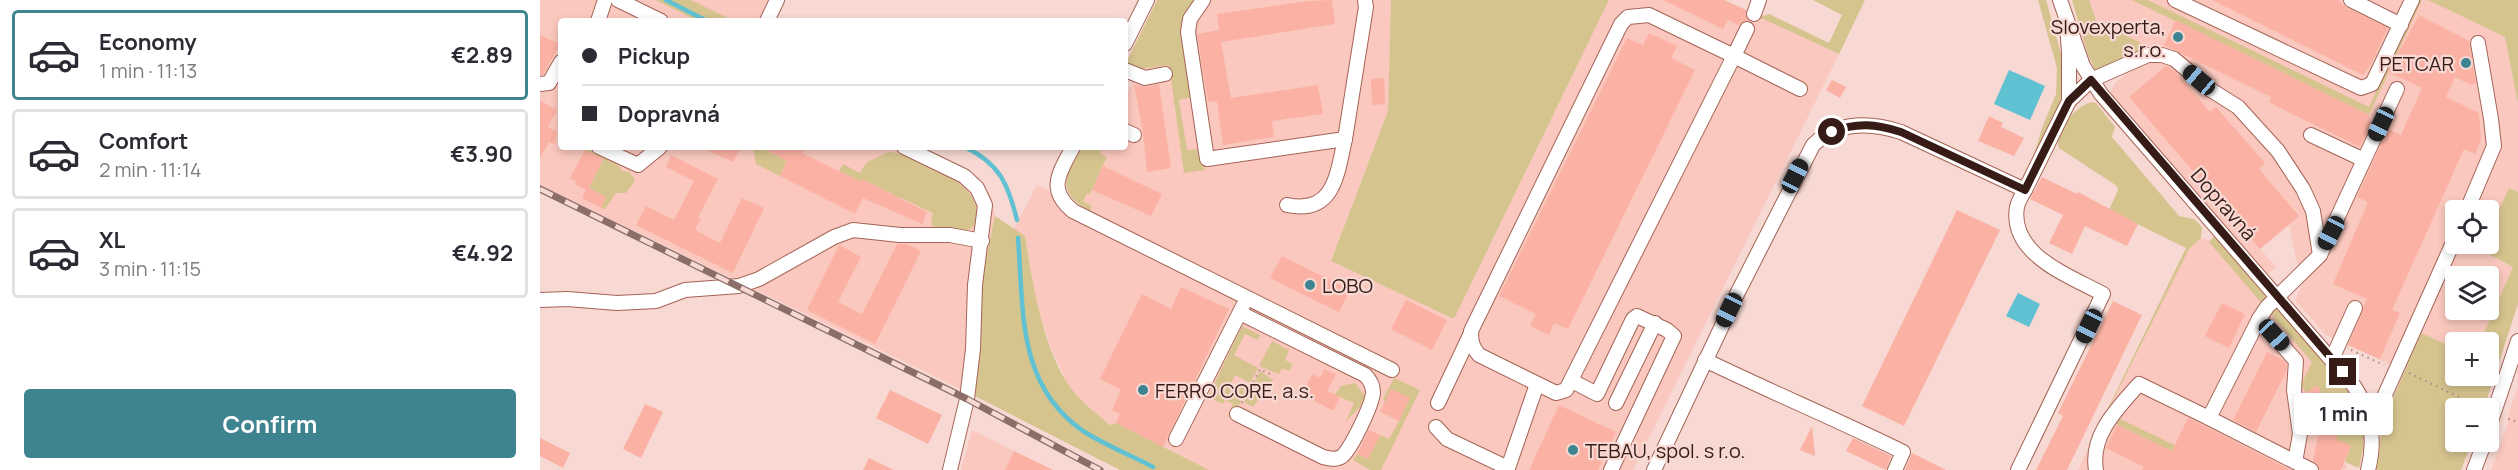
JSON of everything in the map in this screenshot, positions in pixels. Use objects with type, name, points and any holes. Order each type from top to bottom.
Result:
[{"type":"street","points":[[618,0],[656,18]]},
{"type":"street","points":[[768,18],[777,0]]},
{"type":"street","points":[[1128,38],[1147,0]]},
{"type":"street","points":[[1203,0],[1190,19],[1188,32],[1207,159],[1345,139]]},
{"type":"street","points":[[1287,205],[1309,207],[1318,204],[1326,198],[1334,184],[1345,139],[1365,0]]},
{"type":"street","points":[[1754,14],[1759,0]]},
{"type":"street","name":"Dopravná","points":[[2060,0],[2083,66],[2091,80],[2332,358],[2360,394],[2371,425],[2372,445],[2368,470]]},
{"type":"street","points":[[2175,0],[2361,88],[2372,84],[2412,0]]},
{"type":"street","points":[[2351,0],[2401,25]]},
{"type":"street","points":[[1438,403],[1621,24],[1628,18],[1649,15],[1800,89]]},
{"type":"street","points":[[2067,24],[2069,101]]},
{"type":"street","points":[[1472,331],[1471,341],[1479,355],[1556,393],[1562,393],[1572,381],[1747,29]]},
{"type":"street","points":[[2471,200],[2493,146],[2491,119],[2478,43]]},
{"type":"street","points":[[2019,470],[2103,294],[2038,258],[2029,248],[2018,227],[2018,207],[2069,101],[2091,80],[2149,52],[2174,59],[2211,90],[2238,107],[2272,144],[2303,189],[2313,211],[2320,255]]},
{"type":"street","points":[[540,84],[549,83],[558,67]]},
{"type":"street","points":[[1128,71],[1145,78],[1165,74]]},
{"type":"street","points":[[2209,418],[2267,307],[2320,255],[2397,88]]},
{"type":"street","points":[[1654,470],[1705,360],[1805,157],[1821,137],[1847,126],[1868,123],[1883,126],[1901,132],[2025,190]]},
{"type":"street","points":[[2311,135],[2364,160]]},
{"type":"street","points":[[606,150],[638,165],[656,150]]},
{"type":"street","points":[[910,150],[964,176],[977,188],[985,205],[975,285],[973,349],[967,399],[950,470]]},
{"type":"street","points":[[1072,150],[1058,178],[1057,187],[1063,202],[1086,219],[1392,370]]},
{"type":"street","points":[[540,300],[567,299],[617,303],[657,301],[685,290],[739,286],[759,279],[834,237],[853,230],[900,235],[951,235],[982,242]]},
{"type":"street","name":"Dopravná","points":[[2371,425],[2448,254]]},
{"type":"street","points":[[1176,439],[1247,299]]},
{"type":"street","points":[[2332,358],[2355,308]]},
{"type":"street","points":[[1240,313],[1365,375],[1370,381],[1372,400],[1337,470]]},
{"type":"street","points":[[1598,394],[1633,319],[1637,316],[1642,317],[1674,336],[1611,470]]},
{"type":"street","points":[[2259,319],[2296,361],[2294,390],[2300,434],[2295,462]]},
{"type":"street","points":[[1616,403],[1655,323]]},
{"type":"street","points":[[2499,398],[2518,341]]},
{"type":"street","points":[[1705,360],[1776,395],[1848,424],[1904,452],[1895,470]]},
{"type":"street","points":[[1572,381],[1638,414]]},
{"type":"street","points":[[1436,428],[1447,439],[1509,469],[1537,384]]},
{"type":"street","points":[[2096,470],[2095,446],[2110,417],[2139,384],[2311,470]]},
{"type":"street","points":[[1237,414],[1323,457],[1332,459],[1345,455]]},
{"type":"street","points":[[2474,470],[2481,452]]},
{"type":"path","points":[[2338,344],[2384,365],[2388,356]]},
{"type":"path","points":[[2397,368],[2462,398]]},
{"type":"path","points":[[1237,414],[1260,369],[1270,374]]},
{"type":"path","points":[[2508,419],[2518,423]]},
{"type":"path","points":[[2335,427],[2371,425]]},
{"type":"shaded area","points":[[540,0],[785,0],[776,18],[558,18],[558,150],[925,150],[974,174],[990,194],[995,216],[982,277],[975,396],[540,185]]},
{"type":"shaded area","points":[[655,0],[691,0],[728,18],[692,18]]},
{"type":"shaded area","points":[[1157,0],[1198,0],[1190,12],[1192,97],[1179,100],[1187,150],[1200,149],[1205,170],[1184,173],[1169,65],[1138,69],[1128,66],[1128,59]]},
{"type":"shaded area","points":[[1171,0],[1391,0],[1388,111],[1331,261],[1454,319],[1609,0],[1724,0],[1839,54],[1633,470],[1209,470],[1117,423],[1111,425],[1082,402],[1068,385],[1051,348],[1035,298],[1025,236],[1014,229],[1037,185],[1049,191],[1058,209],[1083,224],[1092,206],[1083,202],[1087,192],[1090,194],[1107,157],[1099,153],[1100,150],[1128,150],[1128,92]]},
{"type":"shaded area","points":[[1391,0],[1609,0],[1454,319],[1331,261],[1388,111]]},
{"type":"shaded area","points":[[1813,0],[1865,0],[1839,54],[1759,17],[1769,14],[1829,43],[1842,15]]},
{"type":"shaded area","points":[[2038,0],[2046,0],[2063,61],[2064,97],[2029,171],[2042,128],[2056,94],[2057,68]]},
{"type":"shaded area","points":[[2072,0],[2089,0],[2099,29],[2110,26],[2141,43],[2141,50],[2137,55],[2095,70],[2088,55]]},
{"type":"shaded area","points":[[2089,0],[2428,0],[2505,37],[2518,104],[2518,192],[2509,188],[2499,210],[2499,200],[2445,200],[2445,254],[2487,254],[2513,267],[2499,299],[2499,266],[2445,266],[2445,320],[2490,320],[2484,332],[2445,332],[2445,344],[2422,334],[2404,371],[2326,335],[2295,300],[2309,272],[2298,267],[2289,225],[2260,249],[2276,267],[2267,275],[2110,93],[2115,83],[2137,66],[2130,56],[2111,63]]},
{"type":"shaded area","points":[[2132,0],[2148,0],[2369,107],[2418,0],[2422,0],[2369,115]]},
{"type":"shaded area","points":[[2428,0],[2518,0],[2518,104],[2505,37]]},
{"type":"shaded area","points":[[2092,102],[2096,103],[2115,127],[2112,137],[2179,216],[2194,219],[2202,227],[2201,238],[2189,249],[2078,470],[2186,248],[2109,210],[2118,190],[2117,186],[2059,148],[2059,134],[2067,120],[2079,108]]},
{"type":"shaded area","points":[[585,150],[591,150],[611,159],[622,171],[629,172],[634,178],[634,182],[626,193],[616,193],[605,209],[601,208],[606,197],[589,188],[603,159]]},
{"type":"shaded area","points":[[754,150],[766,150],[787,161],[780,176],[756,164]]},
{"type":"shaded area","points":[[1080,150],[1101,150],[1100,153],[1107,157],[1090,194],[1087,193],[1083,201],[1092,206],[1090,211],[1079,204],[1068,190],[1066,183]]},
{"type":"shaded area","points":[[889,152],[917,159],[934,167],[950,176],[964,188],[974,200],[977,213],[973,227],[959,232],[937,229],[933,227],[931,221],[933,213],[899,197],[895,204],[889,201],[892,194],[862,179],[861,182],[839,171],[843,164],[860,173],[867,162]]},
{"type":"shaded area","points":[[2509,188],[2518,192],[2518,304],[2499,362],[2499,332],[2484,332],[2490,320],[2499,320],[2499,299],[2513,267],[2488,254],[2499,254],[2499,210]]},
{"type":"shaded area","points":[[995,216],[1025,236],[1035,294],[1046,334],[1061,371],[1074,392],[1110,425],[1116,423],[1209,470],[1120,470],[975,396],[982,277]]},
{"type":"shaded area","points":[[2214,236],[2351,394],[2345,398],[2355,424],[2332,425],[2327,405],[2317,386],[2306,393],[2301,385],[2312,362],[2209,242]]},
{"type":"shaded area","points":[[2201,238],[2209,240],[2329,378],[2317,385],[2327,405],[2332,425],[2351,446],[2344,463],[2347,465],[2345,470],[2336,468],[2335,470],[2078,470],[2192,241]]},
{"type":"shaded area","points":[[1242,326],[1260,335],[1258,340],[1245,334],[1234,355],[1258,368],[1250,383],[1235,375],[1231,384],[1240,389],[1244,383],[1249,386],[1232,418],[1228,416],[1233,404],[1225,400],[1223,404],[1208,397]]},
{"type":"shaded area","points":[[2421,333],[2445,344],[2445,386],[2491,386],[2487,398],[2445,398],[2445,452],[2468,452],[2461,470],[2374,470],[2385,417]]},
{"type":"shaded area","points":[[1272,341],[1289,350],[1285,360],[1293,364],[1289,371],[1282,368],[1279,374],[1259,366]]},
{"type":"shaded area","points":[[1260,371],[1273,380],[1253,407],[1244,402]]},
{"type":"shaded area","points":[[1394,378],[1420,390],[1381,470],[1370,470],[1353,460],[1357,454],[1368,459],[1380,435],[1389,439],[1399,421],[1383,399]]},
{"type":"shaded area","points":[[1355,383],[1365,396],[1360,407],[1346,421],[1354,403],[1335,395],[1341,386]]},
{"type":"shaded area","points":[[2518,387],[2518,470],[2491,470],[2508,424],[2508,415]]},
{"type":"shaded area","points":[[2116,417],[2216,465],[2210,470],[2116,424],[2103,446]]},
{"type":"shaded area","points":[[2364,425],[2359,468],[2345,462],[2351,446],[2332,438],[2335,427]]},
{"type":"shaded area","points":[[972,430],[1014,451],[1053,470],[961,470]]},
{"type":"water","points":[[2009,70],[2045,86],[2030,120],[1994,104]]},
{"type":"water","points":[[2018,293],[2040,304],[2029,327],[2006,316]]},
{"type":"building","points":[[1332,0],[1335,24],[1221,42],[1231,98],[1318,85],[1323,114],[1272,121],[1274,137],[1223,145],[1217,101],[1208,102],[1197,34],[1219,30],[1217,14],[1308,1]]},
{"type":"building","points":[[1663,0],[1724,0],[1746,10],[1748,20],[1739,25],[1728,20],[1723,29]]},
{"type":"building","points":[[2212,0],[2338,0],[2347,8],[2388,28],[2371,64],[2363,75]]},
{"type":"building","points":[[2419,15],[2469,41],[2476,83],[2471,85],[2455,77],[2446,97],[2479,113],[2481,140],[2475,154],[2464,149],[2392,310],[2400,313],[2380,359],[2348,345],[2367,299],[2333,284],[2368,202],[2357,197],[2388,129],[2401,135],[2422,88],[2388,72]]},
{"type":"building","points":[[2176,20],[2369,115],[2369,121],[2372,122],[2360,147],[2276,106],[2269,102],[2271,97],[2164,45]]},
{"type":"building","points":[[1649,33],[1677,46],[1671,58],[1695,70],[1568,329],[1554,323],[1549,335],[1530,326],[1536,314],[1499,296],[1627,38],[1643,45]]},
{"type":"building","points":[[540,35],[558,43],[558,48],[543,75],[540,75]]},
{"type":"building","points":[[2166,66],[2175,71],[2210,112],[2216,107],[2265,163],[2259,169],[2299,216],[2260,249],[2129,97]]},
{"type":"building","points":[[1384,78],[1385,104],[1372,105],[1371,79]]},
{"type":"building","points":[[1832,80],[1846,87],[1840,98],[1826,90]]},
{"type":"building","points":[[1159,84],[1171,168],[1147,172],[1143,133],[1134,85],[1146,87]]},
{"type":"building","points":[[540,101],[557,110],[548,127],[557,132],[554,144],[549,142],[540,158]]},
{"type":"building","points":[[1989,116],[2003,123],[2001,127],[2024,138],[2014,156],[1978,141]]},
{"type":"building","points":[[585,150],[603,159],[589,188],[606,197],[601,208],[582,198],[586,190],[570,178]]},
{"type":"building","points":[[707,150],[739,150],[733,162]]},
{"type":"building","points":[[767,150],[804,150],[802,153],[861,182],[862,179],[927,212],[922,224],[863,198],[855,214],[780,176],[787,161]]},
{"type":"building","points":[[671,155],[718,179],[698,217],[701,218],[695,230],[720,243],[742,198],[764,208],[733,273],[636,225],[646,206],[674,220],[694,181],[666,167]]},
{"type":"building","points":[[1103,166],[1162,194],[1151,216],[1092,190]]},
{"type":"building","points":[[2042,177],[2077,194],[2078,192],[2138,224],[2127,246],[2085,226],[2072,254],[2049,243],[2063,215],[2030,199]]},
{"type":"building","points":[[1957,210],[2000,230],[1904,426],[1862,406]]},
{"type":"building","points":[[897,244],[907,244],[921,251],[875,344],[807,310],[839,245],[861,257],[838,302],[862,314]]},
{"type":"building","points":[[1282,256],[1350,290],[1339,312],[1270,278]]},
{"type":"building","points":[[1181,287],[1229,309],[1163,447],[1116,423],[1120,414],[1112,410],[1121,390],[1100,379],[1142,294],[1171,309]]},
{"type":"building","points":[[1406,300],[1447,320],[1432,350],[1391,329]]},
{"type":"building","points":[[2113,301],[2142,315],[2067,470],[2036,470],[2063,416],[2058,413]]},
{"type":"building","points":[[2222,303],[2245,314],[2229,348],[2205,336]]},
{"type":"building","points":[[2267,352],[2287,364],[2286,372],[2256,432],[2233,420]]},
{"type":"building","points":[[1324,369],[1336,374],[1327,391],[1340,397],[1333,411],[1302,394],[1312,374],[1320,378]]},
{"type":"building","points":[[2317,385],[2327,405],[2332,425],[2335,425],[2337,440],[2351,446],[2341,470],[2320,470],[2313,461],[2319,432],[2313,405],[2306,393]]},
{"type":"building","points":[[1391,389],[1410,398],[1399,421],[1380,412]]},
{"type":"building","points":[[890,390],[942,415],[928,444],[876,418]]},
{"type":"building","points":[[645,404],[663,412],[641,458],[623,449]]},
{"type":"building","points":[[1559,405],[1616,432],[1598,470],[1529,470]]},
{"type":"building","points":[[2188,418],[2291,470],[2142,470],[2144,467],[2106,448],[2117,425],[2172,451]]},
{"type":"building","points":[[1812,426],[1815,456],[1800,450]]},
{"type":"building","points":[[1369,430],[1380,435],[1368,459],[1357,454]]},
{"type":"building","points":[[540,438],[570,453],[563,468],[540,456]]},
{"type":"building","points":[[1853,438],[1891,456],[1886,470],[1846,451]]},
{"type":"building","points":[[1014,451],[1053,470],[1005,470]]},
{"type":"building","points":[[1912,453],[1946,470],[1905,470]]},
{"type":"building","points":[[869,458],[894,470],[863,470]]},
{"type":"waterway","points":[[666,0],[701,18]]},
{"type":"waterway","points":[[970,150],[987,161],[1001,176],[1017,220]]},
{"type":"waterway","points":[[1018,238],[1021,292],[1028,344],[1045,391],[1061,412],[1083,431],[1153,467]]},
{"type":"railway","points":[[540,189],[967,399],[1100,470]]},
{"type":"place","name":"Slovexperta, s.r.o.","points":[[2178,37]]},
{"type":"place","name":"PETCAR","points":[[2466,63]]},
{"type":"place","name":"LOBO","points":[[1310,285]]},
{"type":"place","name":"FERRO CORE, a.s.","points":[[1143,390]]},
{"type":"place","name":"TEBAU, spol. s r.o.","points":[[1573,450]]},
{"type":"route","points":[[1832,132],[1847,126],[1868,123],[1883,126],[1975,165],[2025,190],[2069,101],[2091,80],[2343,372]]}]
